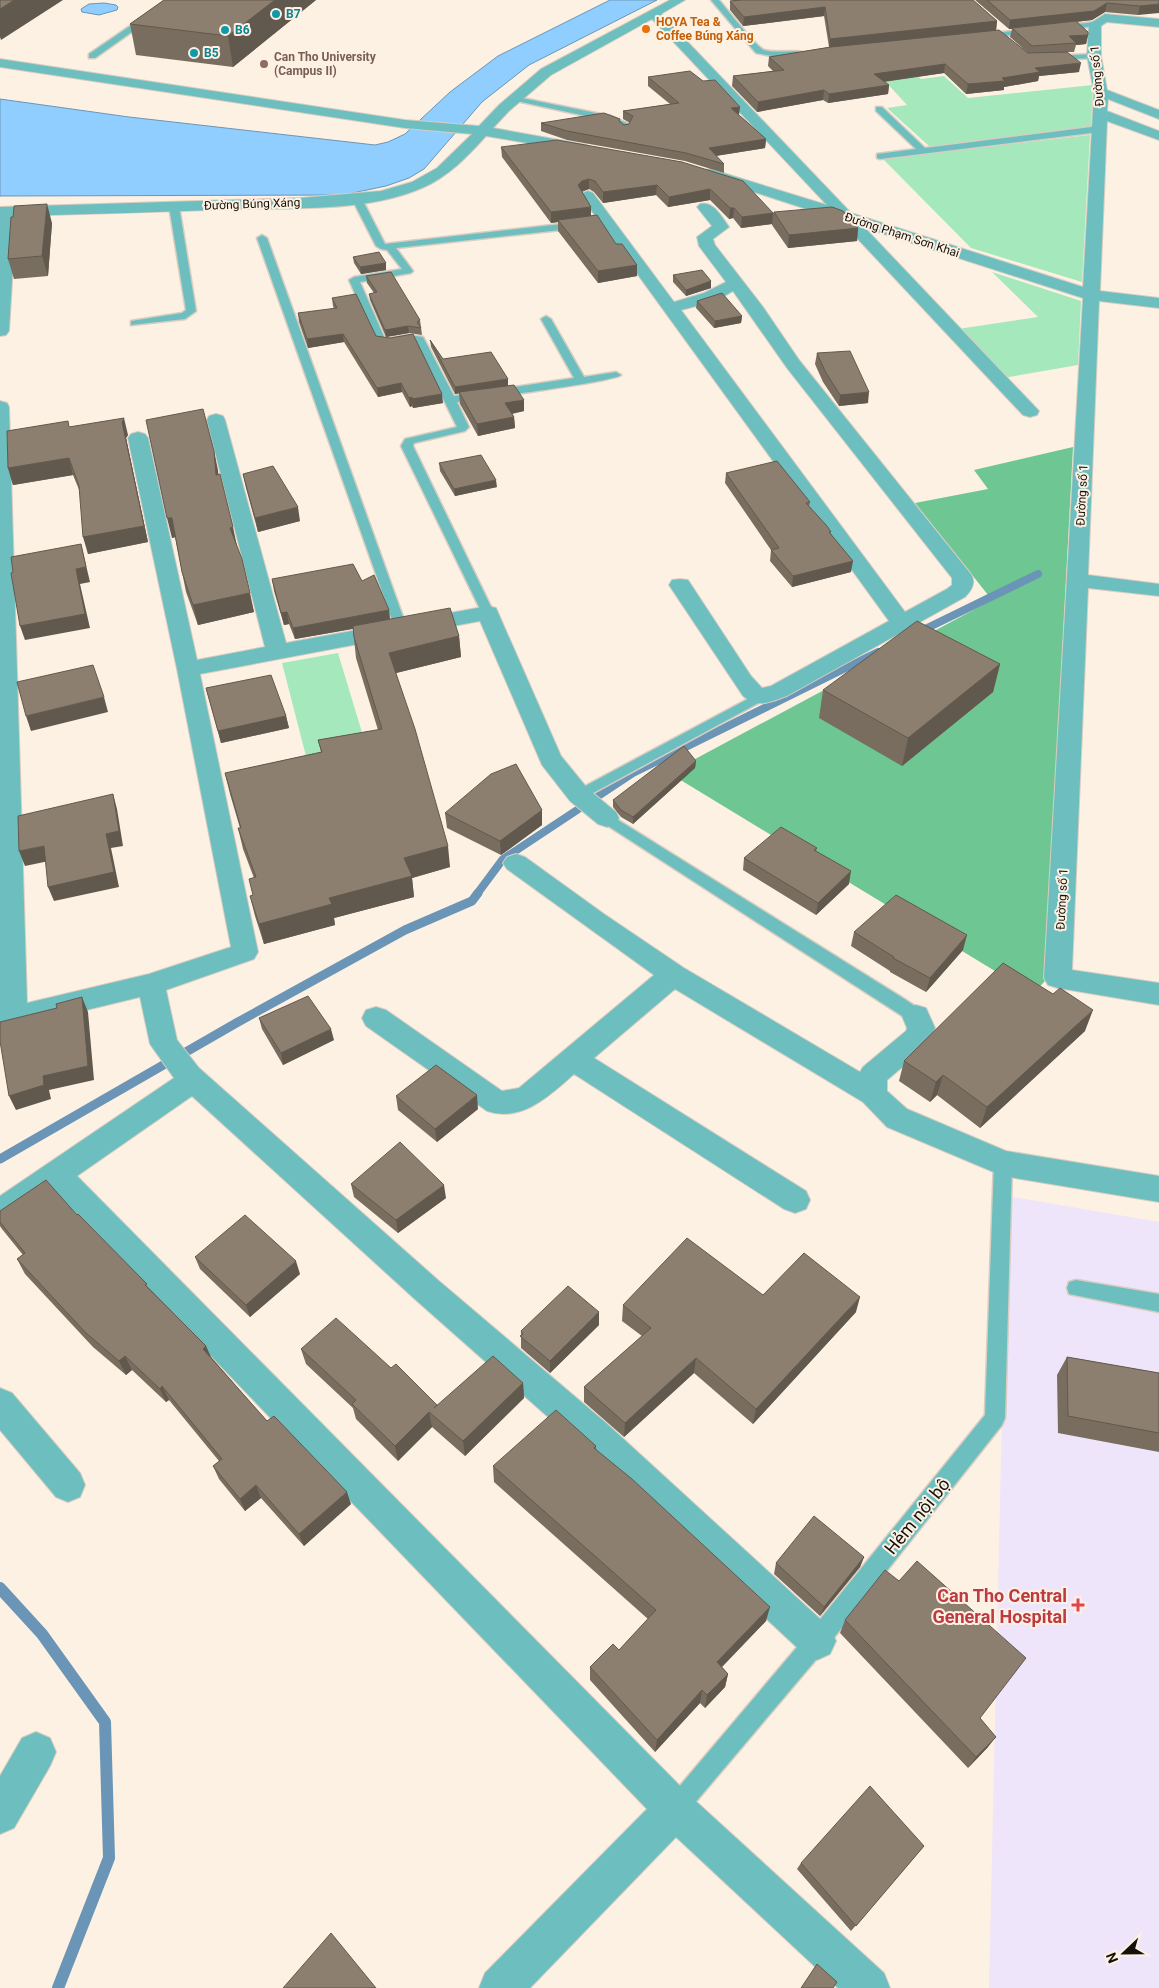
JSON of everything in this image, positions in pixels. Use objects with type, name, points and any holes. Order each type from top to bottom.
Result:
[{"type":"street","name":"Đường Búng Xáng","points":[[4,212],[300,203],[383,195],[416,185],[442,171],[476,131],[546,72],[679,0]]},
{"type":"street","points":[[653,13],[1030,411]]},
{"type":"street","points":[[1100,21],[1159,23]]},
{"type":"street","name":"Đường số 1","points":[[1100,21],[1094,56],[1101,92],[1058,978],[1159,994]]},
{"type":"street","points":[[0,63],[405,124],[476,131],[596,151]]},
{"type":"street","points":[[1101,92],[1159,115]]},
{"type":"street","points":[[1100,113],[1159,136]]},
{"type":"street","name":"Đường Phạm Sơn Khai","points":[[694,169],[1091,296],[1159,303]]},
{"type":"street","points":[[588,196],[597,223],[670,308],[902,623]]},
{"type":"street","points":[[680,585],[743,680],[751,691],[759,697],[780,691],[961,590],[963,577],[793,364],[736,283],[707,246],[705,237],[721,227],[705,207]]},
{"type":"street","points":[[0,331],[4,212]]},
{"type":"street","points":[[670,308],[710,297],[736,283]]},
{"type":"street","points":[[0,407],[6,661],[6,1018],[151,984],[245,952],[188,669],[138,438]]},
{"type":"street","points":[[216,420],[277,652]]},
{"type":"street","points":[[1078,580],[1159,590]]},
{"type":"street","points":[[188,669],[488,613],[550,759],[579,795],[607,818]]},
{"type":"street","points":[[516,863],[673,974],[749,1023],[873,1094],[897,1118],[1003,1163],[1159,1189]]},
{"type":"street","points":[[376,1018],[497,1103],[508,1104],[529,1096],[673,974]]},
{"type":"street","points":[[151,984],[164,1044],[184,1070],[428,1291],[594,1435],[817,1641]]},
{"type":"street","points":[[873,1094],[873,1075],[917,1038],[921,1028],[916,1016]]},
{"type":"street","points":[[573,1059],[795,1200]]},
{"type":"street","points":[[0,1213],[56,1175],[184,1070]]},
{"type":"street","points":[[56,1175],[675,1809],[869,1988]]},
{"type":"street","points":[[0,1404],[68,1485]]},
{"type":"street","points":[[0,1814],[36,1752]]},
{"type":"street","points":[[500,1988],[675,1809]]},
{"type":"lane","points":[[92,56],[173,0]]},
{"type":"lane","points":[[718,3],[730,6]]},
{"type":"lane","points":[[718,3],[759,51],[777,55],[815,53]]},
{"type":"lane","points":[[1046,29],[1100,21]]},
{"type":"lane","points":[[969,37],[1036,30]]},
{"type":"lane","points":[[1046,58],[1094,56]]},
{"type":"lane","points":[[515,98],[611,119],[627,125],[625,129]]},
{"type":"lane","points":[[879,109],[923,151]]},
{"type":"lane","points":[[880,156],[1099,129]]},
{"type":"lane","points":[[357,199],[381,246],[390,247],[597,223]]},
{"type":"lane","points":[[135,323],[185,316],[191,312],[174,206]]},
{"type":"lane","points":[[262,238],[401,628]]},
{"type":"lane","points":[[390,247],[408,271],[354,280],[381,341],[390,342],[409,338],[419,339],[463,427],[461,430],[415,438],[408,441],[407,446],[488,613]]},
{"type":"lane","points":[[546,319],[581,380]]},
{"type":"lane","points":[[450,400],[616,375]]},
{"type":"lane","points":[[579,795],[759,697]]},
{"type":"lane","points":[[607,818],[916,1016]]},
{"type":"lane","name":"Hẻm nội bộ","points":[[675,1809],[817,1641],[995,1418],[1003,1163]]},
{"type":"lane","points":[[1076,1288],[1159,1303]]},
{"type":"shaded area","name":"Can Tho Central General Hospital","points":[[1007,1196],[1159,1222],[1159,1988],[989,1988]]},
{"type":"green space","points":[[916,75],[921,79],[944,76],[968,98],[1093,85],[1091,126],[930,147],[887,108],[907,105],[883,79]]},
{"type":"green space","points":[[1090,135],[1082,282],[971,248],[883,159]]},
{"type":"green space","points":[[992,272],[1081,301],[1078,365],[1003,378],[958,329],[1038,317]]},
{"type":"green space","points":[[1073,447],[1045,981],[1033,994],[669,773],[992,600],[915,503],[988,489],[974,470]]},
{"type":"green space","points":[[338,653],[367,749],[307,760],[282,663]]},
{"type":"water","points":[[610,0],[657,0],[529,65],[482,102],[424,169],[409,178],[386,186],[343,195],[0,196],[0,99],[129,117],[375,145],[388,142],[405,134],[450,92],[498,56]]},
{"type":"water","points":[[104,3],[116,5],[118,7],[117,10],[99,15],[82,12],[81,9],[89,4]]},
{"type":"building","points":[[0,0],[14,0],[0,9]]},
{"type":"building","points":[[164,0],[275,0],[228,36],[130,24]]},
{"type":"building","points":[[973,0],[997,21],[830,39],[825,7],[744,17],[730,1]]},
{"type":"building","points":[[987,0],[1159,0],[1159,4],[1140,6],[1107,3],[1094,11],[1010,20]]},
{"type":"building","points":[[1076,21],[1088,32],[1088,35],[1069,36],[1076,43],[1032,46],[1012,28]]},
{"type":"building","points":[[999,30],[1028,53],[1067,52],[1081,63],[1035,68],[1040,72],[1002,78],[1005,81],[968,84],[945,64],[874,74],[889,85],[829,94],[824,90],[758,102],[733,76],[784,70],[769,57],[831,47]]},
{"type":"building","points":[[690,71],[703,81],[715,80],[740,107],[731,108],[766,139],[709,148],[724,164],[686,153],[567,131],[541,123],[604,113],[620,119],[619,121],[624,125],[629,124],[633,116],[623,111],[679,103],[648,77]]},
{"type":"building","points":[[557,140],[682,162],[743,181],[773,213],[742,217],[734,208],[730,208],[710,189],[669,197],[657,185],[603,192],[595,181],[589,179],[582,181],[578,185],[591,207],[551,212],[501,147]]},
{"type":"building","points":[[47,204],[42,256],[8,259],[11,217],[13,217],[14,206]]},
{"type":"building","points":[[832,207],[843,211],[858,228],[789,235],[774,212]]},
{"type":"building","points":[[597,215],[616,244],[622,244],[637,265],[598,271],[558,220]]},
{"type":"building","points":[[379,252],[386,263],[360,267],[353,257]]},
{"type":"building","points":[[702,270],[711,281],[686,290],[673,275]]},
{"type":"building","points":[[391,272],[420,320],[417,322],[421,328],[408,326],[385,330],[369,294],[377,292],[366,276]]},
{"type":"building","points":[[722,293],[742,316],[715,321],[697,301]]},
{"type":"building","points":[[356,294],[376,336],[390,338],[413,334],[442,394],[412,399],[412,397],[409,398],[401,383],[377,388],[343,334],[307,339],[298,313],[337,308],[332,298]]},
{"type":"building","points":[[430,340],[443,359],[491,352],[508,379],[455,387]]},
{"type":"building","points":[[850,351],[869,392],[840,395],[825,371],[817,353]]},
{"type":"building","points":[[514,385],[524,400],[505,403],[514,417],[477,424],[459,392]]},
{"type":"building","points":[[203,409],[214,451],[216,475],[220,474],[233,527],[230,528],[242,559],[250,593],[193,605],[182,572],[172,518],[167,518],[146,420]]},
{"type":"building","points":[[124,418],[122,422],[144,526],[83,537],[79,486],[69,458],[8,468],[7,431],[68,421],[69,427]]},
{"type":"building","points":[[481,455],[496,480],[454,489],[439,463]]},
{"type":"building","points":[[777,461],[810,502],[806,503],[827,526],[831,532],[829,532],[853,561],[793,576],[771,550],[779,548],[726,473]]},
{"type":"building","points":[[273,466],[298,507],[255,518],[243,474]]},
{"type":"building","points":[[81,544],[86,567],[76,569],[85,614],[20,626],[11,573],[13,572],[11,557]]},
{"type":"building","points":[[353,564],[362,581],[374,575],[389,610],[293,628],[287,612],[281,613],[272,579]]},
{"type":"building","points":[[450,608],[459,636],[389,653],[415,729],[448,846],[404,858],[412,876],[329,898],[332,904],[259,924],[250,896],[253,895],[249,879],[256,877],[238,828],[241,828],[225,773],[322,752],[318,740],[382,729],[354,637],[353,626]]},
{"type":"building","points":[[917,621],[1000,664],[908,738],[823,690]]},
{"type":"building","points":[[93,665],[104,697],[26,716],[17,682]]},
{"type":"building","points":[[271,675],[286,716],[218,731],[206,688]]},
{"type":"building","points":[[684,746],[696,761],[633,817],[621,810],[613,800]]},
{"type":"building","points":[[516,764],[542,810],[500,841],[445,813],[491,774]]},
{"type":"building","points":[[113,794],[119,831],[106,834],[114,872],[48,887],[44,846],[19,851],[18,816]]},
{"type":"building","points":[[781,827],[817,848],[814,850],[851,871],[818,903],[744,858]]},
{"type":"building","points":[[896,895],[967,935],[930,978],[893,958],[854,932]]},
{"type":"building","points":[[1003,963],[1053,994],[1060,988],[1093,1010],[987,1107],[943,1075],[936,1082],[904,1061]]},
{"type":"building","points":[[308,996],[331,1029],[281,1053],[259,1018]]},
{"type":"building","points":[[82,997],[88,1066],[43,1076],[44,1085],[9,1096],[0,1041],[0,1022],[57,1008],[56,1004]]},
{"type":"building","points":[[436,1065],[477,1095],[435,1129],[396,1096]]},
{"type":"building","points":[[400,1142],[444,1185],[396,1220],[351,1184]]},
{"type":"building","points":[[46,1180],[77,1215],[206,1346],[203,1349],[267,1421],[274,1416],[347,1492],[299,1534],[256,1485],[240,1499],[213,1466],[222,1459],[162,1386],[160,1389],[125,1356],[119,1361],[86,1333],[17,1259],[25,1253],[0,1222],[0,1211]]},
{"type":"building","points":[[245,1215],[296,1261],[246,1305],[195,1257]]},
{"type":"building","points":[[687,1238],[763,1295],[804,1253],[860,1297],[756,1409],[696,1358],[625,1423],[584,1387],[651,1328],[623,1305]]},
{"type":"building","points":[[568,1286],[599,1312],[550,1361],[520,1336],[523,1334],[521,1331]]},
{"type":"building","points":[[336,1318],[391,1368],[396,1364],[437,1405],[434,1408],[493,1356],[523,1383],[463,1441],[429,1412],[395,1446],[352,1404],[356,1400],[301,1349]]},
{"type":"building","points":[[1067,1357],[1159,1373],[1159,1433],[1068,1416]]},
{"type":"building","points":[[556,1410],[596,1446],[594,1448],[632,1479],[770,1607],[717,1662],[728,1674],[707,1695],[702,1690],[657,1740],[590,1667],[613,1644],[619,1650],[656,1610],[493,1466]]},
{"type":"building","points":[[814,1516],[864,1557],[824,1607],[776,1563]]},
{"type":"building","points":[[917,1561],[1026,1658],[980,1718],[996,1737],[976,1757],[845,1620],[885,1570],[899,1581]]},
{"type":"building","points":[[870,1786],[924,1846],[856,1926],[801,1863]]},
{"type":"building","points":[[331,1933],[376,1988],[283,1988]]},
{"type":"building","points":[[817,1964],[837,1982],[833,1988],[801,1988]]},
{"type":"waterway","points":[[919,632],[1038,574]]},
{"type":"waterway","points":[[477,894],[503,859],[633,773],[878,652]]},
{"type":"waterway","points":[[0,1159],[238,1022],[405,930],[472,901],[478,893]]},
{"type":"waterway","points":[[0,1588],[42,1634],[105,1722],[109,1858],[58,1988]]},
{"type":"place","name":"B7","points":[[276,14]]},
{"type":"place","name":"HOYA Tea & Coffee Búng Xáng","points":[[646,29]]},
{"type":"place","name":"B6","points":[[225,30]]},
{"type":"place","name":"B5","points":[[194,53]]},
{"type":"place","name":"Can Tho University (Campus II)","points":[[264,64]]},
{"type":"place","name":"Can Tho Central General Hospital","points":[[1078,1605]]}]
